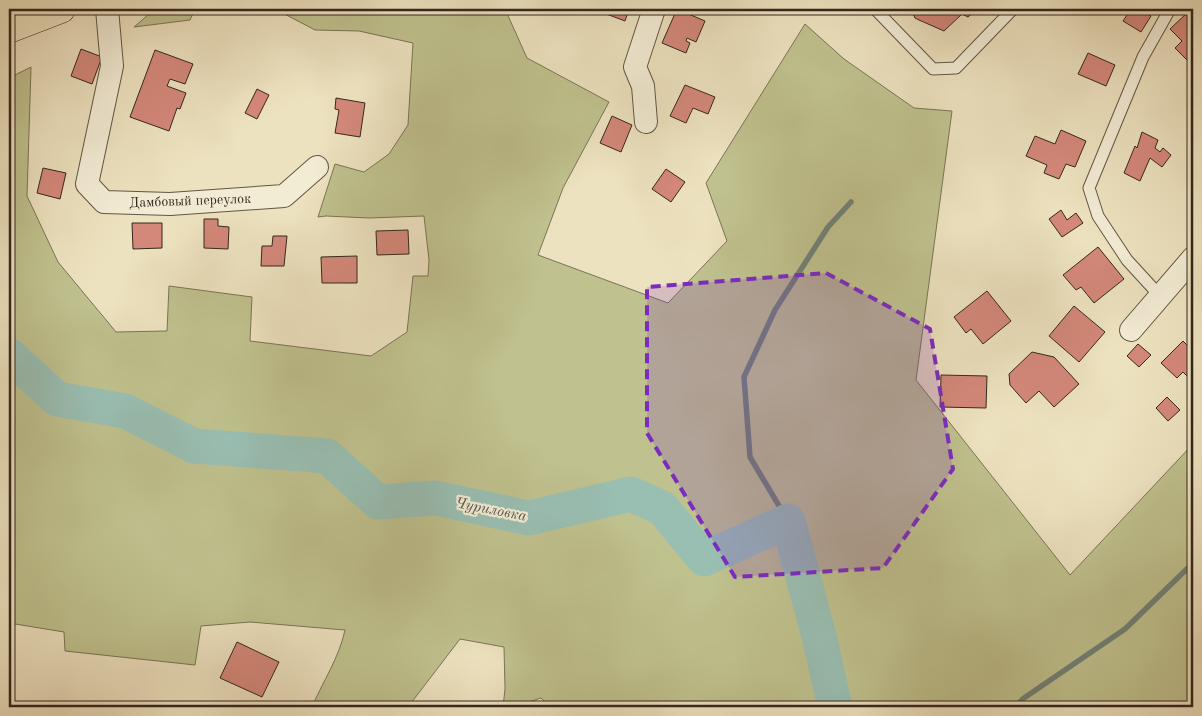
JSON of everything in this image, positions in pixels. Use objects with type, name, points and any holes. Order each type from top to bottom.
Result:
[{"type":"main road","points":[[9,28],[61,9]]},
{"type":"street","name":"Дамбовый переулок","points":[[107,9],[112,66],[88,184],[104,202],[170,204],[284,196],[318,167]]},
{"type":"street","points":[[646,122],[643,86],[635,68],[654,9]]},
{"type":"street","points":[[1130,330],[1193,258]]},
{"type":"lane","points":[[875,9],[933,69],[956,68],[1013,9]]},
{"type":"lane","points":[[1160,296],[1127,260],[1098,216],[1089,188],[1143,57],[1170,9]]},
{"type":"highlighted area","points":[[826,273],[930,329],[953,469],[883,568],[735,577],[647,433],[647,287]]},
{"type":"green space","points":[[155,9],[195,9],[190,20],[134,27]]},
{"type":"green space","points":[[275,9],[505,9],[527,58],[609,102],[563,188],[538,255],[668,303],[727,241],[706,183],[805,24],[844,59],[914,108],[952,111],[916,380],[1070,575],[1193,444],[1193,707],[550,707],[541,698],[513,707],[503,707],[505,689],[504,647],[460,639],[408,707],[312,707],[335,660],[345,630],[250,622],[201,626],[195,665],[65,651],[64,632],[9,623],[9,78],[31,67],[27,196],[58,262],[116,332],[167,331],[169,286],[252,297],[250,341],[371,356],[407,332],[413,276],[428,276],[429,260],[424,216],[318,217],[335,164],[364,172],[389,154],[408,125],[413,43],[359,31],[315,30]]},
{"type":"building","points":[[593,9],[629,9],[625,21]]},
{"type":"building","points":[[677,9],[705,21],[696,42],[687,38],[686,41],[690,43],[686,53],[662,43]]},
{"type":"building","points":[[911,9],[977,9],[968,17],[962,14],[944,31],[915,18]]},
{"type":"building","points":[[1131,9],[1139,9],[1151,16],[1141,32],[1123,21]]},
{"type":"building","points":[[1189,11],[1193,15],[1193,56],[1188,61],[1175,48],[1182,41],[1170,29]]},
{"type":"building","points":[[81,49],[102,57],[92,84],[71,76]]},
{"type":"building","points":[[155,50],[193,64],[185,84],[170,79],[167,86],[186,93],[180,109],[177,108],[169,131],[130,117]]},
{"type":"building","points":[[1088,53],[1115,65],[1106,86],[1078,74]]},
{"type":"building","points":[[685,85],[715,97],[708,114],[693,108],[686,123],[670,116]]},
{"type":"building","points":[[257,89],[269,95],[257,119],[245,113]]},
{"type":"building","points":[[336,98],[365,103],[360,137],[335,133],[339,110],[335,109]]},
{"type":"building","points":[[612,116],[632,125],[621,152],[600,143]]},
{"type":"building","points":[[1061,130],[1086,141],[1075,167],[1066,164],[1059,179],[1044,173],[1047,165],[1026,156],[1035,136],[1055,144]]},
{"type":"building","points":[[1142,132],[1158,140],[1155,148],[1160,152],[1163,148],[1171,155],[1162,167],[1150,158],[1140,181],[1124,173],[1135,146],[1137,148]]},
{"type":"building","points":[[43,168],[66,173],[60,199],[37,193]]},
{"type":"building","points":[[666,169],[685,182],[671,202],[652,189]]},
{"type":"building","points":[[1061,210],[1067,220],[1076,213],[1083,223],[1062,237],[1049,219]]},
{"type":"building","points":[[204,219],[218,219],[218,226],[229,227],[228,249],[204,248]]},
{"type":"building","points":[[132,223],[162,223],[162,248],[133,249]]},
{"type":"building","points":[[408,230],[409,254],[377,255],[376,231]]},
{"type":"building","points":[[273,236],[287,236],[284,266],[261,266],[262,246],[272,246]]},
{"type":"building","points":[[1098,247],[1124,279],[1094,303],[1081,287],[1076,290],[1063,275]]},
{"type":"building","points":[[357,256],[357,283],[322,283],[321,257]]},
{"type":"building","points":[[987,291],[1011,321],[983,344],[971,329],[966,333],[954,317]]},
{"type":"building","points":[[1074,306],[1105,332],[1079,362],[1049,336]]},
{"type":"building","points":[[1183,341],[1193,351],[1192,381],[1183,372],[1177,378],[1161,363]]},
{"type":"building","points":[[1138,344],[1151,355],[1139,367],[1127,356]]},
{"type":"building","points":[[1032,352],[1054,357],[1079,384],[1054,407],[1039,391],[1026,403],[1010,385],[1009,374]]},
{"type":"building","points":[[941,375],[987,376],[986,408],[940,407]]},
{"type":"building","points":[[1167,397],[1180,410],[1168,421],[1156,408]]},
{"type":"building","points":[[237,642],[279,662],[262,697],[220,678]]},
{"type":"waterway","points":[[788,521],[750,457],[744,377],[775,310],[828,227],[851,202]]},
{"type":"waterway","name":"Чуриловка","points":[[9,355],[57,399],[125,411],[194,446],[327,456],[378,502],[435,498],[529,518],[631,494],[662,508],[704,559],[788,521],[819,636],[835,707]]},
{"type":"waterway","points":[[1015,707],[1024,698],[1125,629],[1193,563]]},
{"type":"tram line","points":[[9,12],[18,9]]}]
